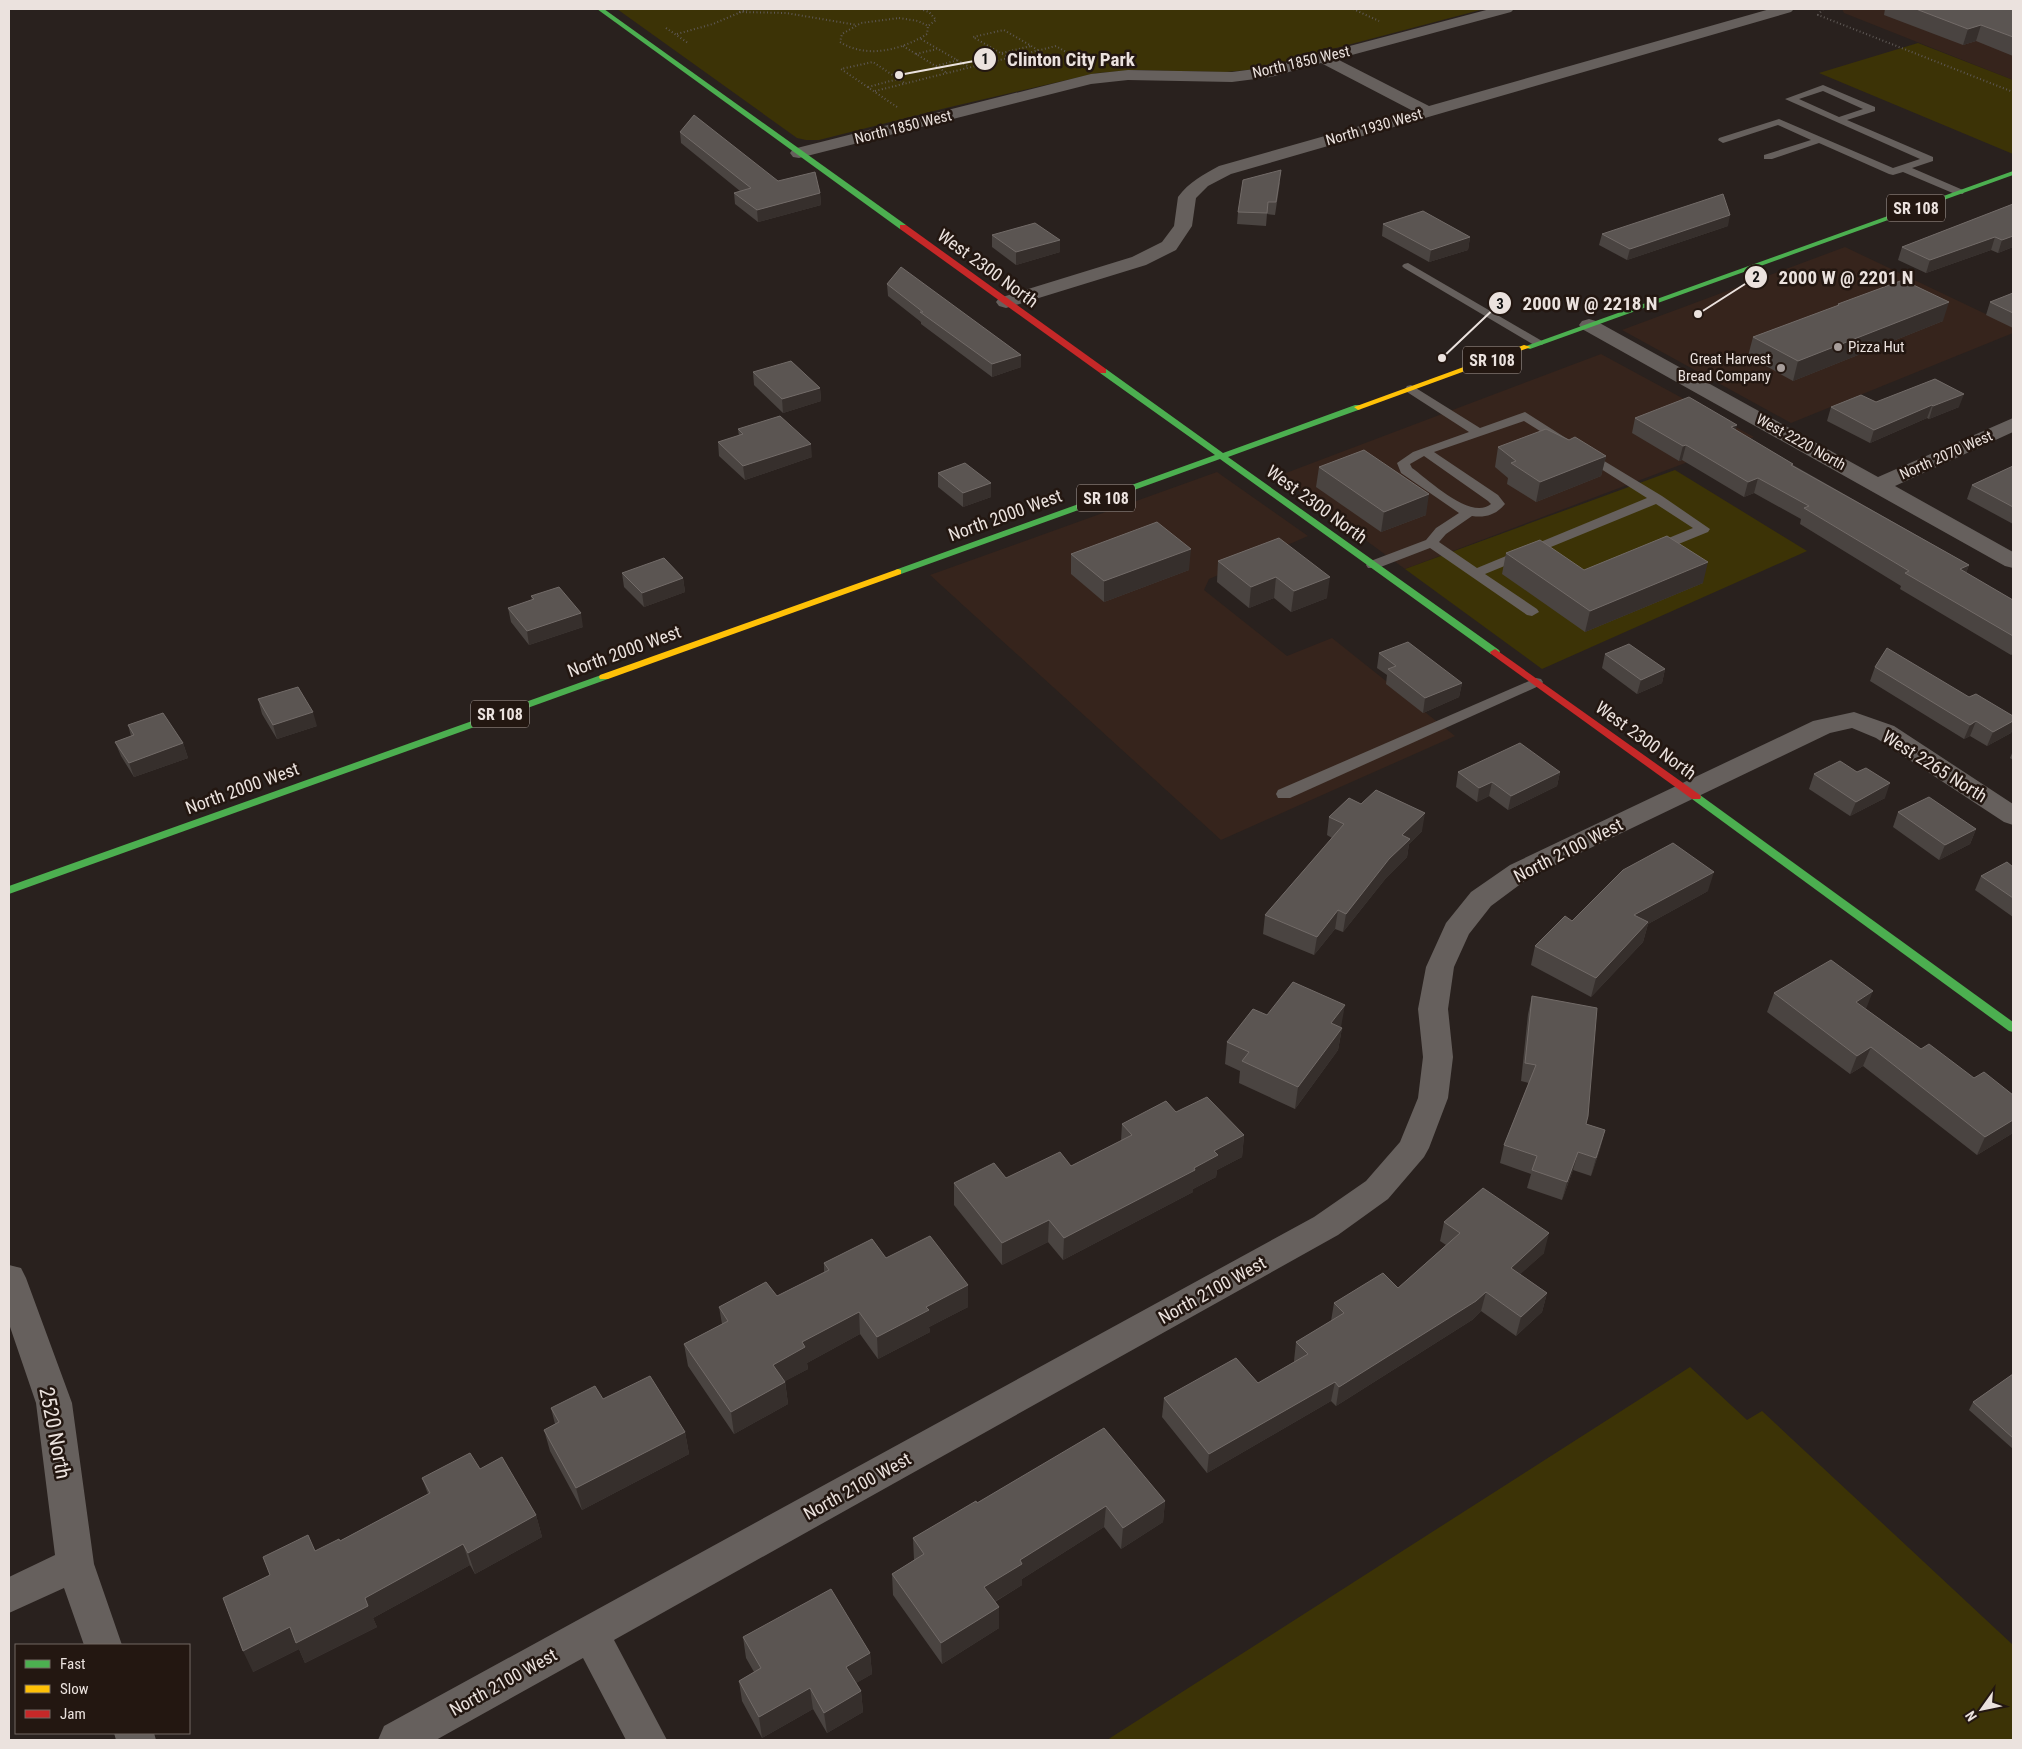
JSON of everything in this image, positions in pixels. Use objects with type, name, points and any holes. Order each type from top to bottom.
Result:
[{"type":"street","name":"West 2300 North","points":[[600,9],[1688,791],[2013,1028]]},
{"type":"street","name":"North 1850 West","points":[[799,153],[1091,79],[1128,75],[1232,77],[1271,72],[1506,9]]},
{"type":"street","name":"North 1930 West","points":[[1006,302],[1139,261],[1169,246],[1183,226],[1187,197],[1202,182],[1225,170],[1786,9]]},
{"type":"street","points":[[1323,58],[1428,112]]},
{"type":"street","name":"North 2000 West","points":[[9,890],[2013,173]]},
{"type":"street","name":"West 2220 North","points":[[1589,325],[2013,560]]},
{"type":"street","name":"North 2070 West","points":[[1879,485],[2013,424]]},
{"type":"street","name":"North 2100 West","points":[[398,1740],[1326,1226],[1377,1190],[1413,1148],[1434,1098],[1438,1057],[1433,1009],[1440,967],[1456,930],[1481,899],[1520,870],[1822,727],[1854,720]]},
{"type":"street","name":"West 2265 North","points":[[1854,720],[1885,732],[2013,816]]},
{"type":"street","name":"2520 North","points":[[9,1278],[54,1403],[75,1564],[104,1644]]},
{"type":"street","points":[[9,1596],[75,1564]]},
{"type":"street","points":[[590,1633],[647,1740]]},
{"type":"lane","points":[[1723,140],[1779,122],[1893,172],[1929,159],[1830,117],[1790,99],[1823,88],[1872,109],[1838,120]]},
{"type":"lane","points":[[1768,157],[1819,140]]},
{"type":"lane","points":[[1903,168],[1959,192]]},
{"type":"lane","points":[[1408,266],[1538,343]]},
{"type":"lane","points":[[1411,389],[1479,433]]},
{"type":"lane","points":[[1426,452],[1493,498],[1498,504],[1494,510],[1480,513],[1469,512],[1406,470],[1403,463],[1408,458],[1525,416],[1703,529],[1640,555]]},
{"type":"lane","points":[[1476,574],[1657,499]]},
{"type":"lane","points":[[1373,566],[1431,543],[1441,530],[1469,512]]},
{"type":"lane","points":[[1431,543],[1532,612]]},
{"type":"lane","points":[[1540,547],[1556,557]]},
{"type":"lane","points":[[1284,794],[1536,682]]},
{"type":"path","points":[[677,34],[713,24],[748,9]]},
{"type":"path","points":[[920,9],[934,16],[936,20],[928,26]]},
{"type":"path","points":[[1353,9],[1384,24]]},
{"type":"path","points":[[1823,9],[1818,15],[2013,92]]},
{"type":"path","points":[[739,12],[794,14],[858,25]]},
{"type":"path","points":[[880,19],[918,20],[928,26],[927,34],[921,39],[903,46],[878,51],[853,49],[840,42],[842,34],[858,25],[880,19]]},
{"type":"path","points":[[886,20],[916,21],[925,26],[926,29],[915,40],[890,48],[862,49],[846,46],[842,41],[842,37],[851,29],[886,20]]},
{"type":"path","points":[[662,26],[677,34],[692,46]]},
{"type":"path","points":[[1009,58],[973,37],[1004,30],[1039,50]]},
{"type":"path","points":[[921,39],[969,67]]},
{"type":"path","points":[[903,46],[947,74]]},
{"type":"path","points":[[1001,54],[1031,46]]},
{"type":"path","points":[[874,91],[1056,46],[1080,60]]},
{"type":"path","points":[[916,54],[938,48]]},
{"type":"path","points":[[935,66],[958,60]]},
{"type":"path","points":[[902,110],[841,69],[873,62],[906,84]]},
{"type":"path","points":[[868,87],[899,79]]},
{"type":"shaded area","points":[[617,9],[1484,9],[1257,69],[1225,72],[1136,70],[1097,73],[819,140],[806,140],[797,138]]},
{"type":"shaded area","points":[[1842,9],[2013,9],[2013,80],[1844,13]]},
{"type":"shaded area","points":[[1918,43],[2013,80],[2013,154],[1819,73]]},
{"type":"shaded area","points":[[1845,247],[2013,327],[2013,333],[1791,423],[1622,330]]},
{"type":"shaded area","points":[[1601,354],[1754,437],[1405,569],[1278,476]]},
{"type":"shaded area","points":[[1675,470],[1807,551],[1542,669],[1405,569]]},
{"type":"shaded area","points":[[1217,472],[1308,536],[1209,579],[1204,590],[1287,656],[1332,638],[1455,736],[1221,840],[930,575]]},
{"type":"shaded area","points":[[1690,1367],[1747,1420],[1762,1411],[2013,1645],[2013,1740],[1107,1740]]},
{"type":"building","points":[[1916,9],[2013,9],[2013,37],[1981,25],[1968,29]]},
{"type":"building","points":[[694,115],[778,181],[815,172],[820,193],[757,210],[734,193],[751,188],[680,132]]},
{"type":"building","points":[[1281,170],[1276,202],[1268,202],[1267,213],[1238,212],[1243,180]]},
{"type":"building","points":[[1723,194],[1730,215],[1630,249],[1602,234]]},
{"type":"building","points":[[2013,204],[2013,236],[2002,240],[1995,237],[1930,260],[1902,247]]},
{"type":"building","points":[[1423,211],[1470,237],[1431,250],[1383,224]]},
{"type":"building","points":[[1035,223],[1060,240],[1016,252],[992,235]]},
{"type":"building","points":[[901,267],[1021,355],[992,364],[920,312],[923,312],[887,284]]},
{"type":"building","points":[[1903,280],[1949,302],[1798,361],[1753,337],[1838,304]]},
{"type":"building","points":[[2013,293],[2013,313],[1990,302]]},
{"type":"building","points":[[791,361],[820,388],[782,399],[753,372]]},
{"type":"building","points":[[1935,379],[1964,394],[1932,405],[1874,430],[1831,407],[1861,395],[1876,402]]},
{"type":"building","points":[[1689,397],[1737,425],[1731,427],[1793,464],[1791,465],[1969,565],[1960,569],[2013,600],[2013,636],[1905,573],[1909,571],[1804,508],[1809,506],[1758,478],[1748,482],[1686,445],[1683,446],[1635,418]]},
{"type":"building","points":[[780,416],[811,444],[743,466],[718,442],[743,434],[738,429]]},
{"type":"building","points":[[1546,429],[1569,440],[1575,437],[1606,456],[1540,482],[1511,463],[1516,461],[1498,447]]},
{"type":"building","points":[[1364,450],[1429,494],[1384,512],[1319,467]]},
{"type":"building","points":[[965,463],[991,483],[963,493],[938,473]]},
{"type":"building","points":[[2013,466],[2013,507],[1972,485]]},
{"type":"building","points":[[1157,522],[1191,549],[1104,581],[1071,554]]},
{"type":"building","points":[[1667,536],[1708,562],[1590,611],[1506,553],[1540,540],[1584,570]]},
{"type":"building","points":[[1279,538],[1330,577],[1294,591],[1276,577],[1251,587],[1218,561]]},
{"type":"building","points":[[664,558],[683,578],[642,593],[622,573]]},
{"type":"building","points":[[559,587],[581,613],[527,631],[508,608],[534,599],[531,596]]},
{"type":"building","points":[[1408,642],[1462,683],[1425,698],[1388,669],[1396,666],[1379,653]]},
{"type":"building","points":[[1629,644],[1665,669],[1641,680],[1605,654]]},
{"type":"building","points":[[1887,648],[1969,697],[1976,694],[2013,716],[2013,721],[1993,732],[1976,721],[1970,725],[1875,667]]},
{"type":"building","points":[[298,687],[313,712],[273,725],[258,699]]},
{"type":"building","points":[[163,713],[183,743],[129,763],[115,742],[134,735],[128,725]]},
{"type":"building","points":[[1520,743],[1560,772],[1511,796],[1492,782],[1479,788],[1458,772]]},
{"type":"building","points":[[1840,761],[1857,772],[1866,768],[1890,783],[1856,802],[1814,774]]},
{"type":"building","points":[[1376,790],[1425,813],[1402,835],[1410,839],[1389,859],[1346,914],[1338,910],[1317,937],[1265,915],[1344,824],[1329,817],[1349,798],[1361,804]]},
{"type":"building","points":[[1929,797],[1976,829],[1945,845],[1898,812]]},
{"type":"building","points":[[1673,843],[1714,872],[1634,915],[1648,922],[1596,978],[1535,946],[1565,916],[1572,921],[1623,870]]},
{"type":"building","points":[[2007,862],[2013,867],[2013,898],[1981,876]]},
{"type":"building","points":[[1831,960],[1873,991],[1856,1002],[1921,1049],[1929,1044],[1974,1078],[1984,1072],[2013,1095],[2013,1120],[1985,1137],[1871,1047],[1857,1056],[1774,993]]},
{"type":"building","points":[[1293,982],[1345,1005],[1331,1023],[1342,1028],[1298,1087],[1242,1061],[1249,1052],[1227,1042],[1253,1009],[1267,1015]]},
{"type":"building","points":[[1532,996],[1597,1008],[1586,1124],[1605,1130],[1596,1158],[1578,1152],[1567,1182],[1532,1170],[1537,1156],[1504,1145],[1536,1065],[1525,1063]]},
{"type":"building","points":[[1207,1097],[1244,1135],[1214,1151],[1218,1155],[1194,1168],[1195,1170],[1064,1238],[1049,1220],[1002,1243],[954,1183],[994,1163],[1006,1178],[1060,1152],[1071,1166],[1132,1135],[1122,1124],[1166,1101],[1176,1112]]},
{"type":"building","points":[[1483,1188],[1549,1233],[1511,1268],[1547,1293],[1521,1317],[1486,1292],[1476,1301],[1339,1387],[1335,1382],[1209,1454],[1164,1398],[1236,1358],[1258,1383],[1308,1354],[1296,1342],[1344,1313],[1334,1303],[1383,1273],[1398,1288],[1460,1233],[1444,1222]]},
{"type":"building","points":[[930,1236],[968,1285],[926,1307],[929,1310],[877,1337],[859,1312],[802,1342],[805,1347],[773,1365],[785,1382],[731,1412],[684,1344],[728,1321],[719,1307],[766,1282],[777,1296],[829,1270],[824,1263],[872,1239],[886,1258]]},
{"type":"building","points":[[2013,1374],[2013,1438],[1973,1402]]},
{"type":"building","points":[[650,1376],[685,1432],[576,1488],[544,1430],[559,1422],[551,1408],[595,1386],[603,1399]]},
{"type":"building","points":[[1104,1428],[1165,1501],[1123,1528],[1106,1506],[1020,1560],[1022,1564],[984,1587],[999,1607],[941,1643],[892,1574],[924,1554],[913,1538],[976,1501],[977,1503]]},
{"type":"building","points":[[470,1453],[480,1469],[502,1457],[536,1515],[468,1553],[463,1544],[365,1598],[368,1606],[296,1643],[290,1627],[243,1651],[223,1598],[270,1575],[263,1557],[308,1535],[315,1551],[339,1539],[340,1541],[430,1493],[422,1478]]},
{"type":"building","points":[[831,1589],[870,1653],[846,1667],[861,1691],[824,1713],[810,1688],[759,1717],[739,1681],[761,1668],[743,1637]]},
{"type":"traffic: fast","points":[[600,9],[903,227]]},
{"type":"traffic: fast","points":[[1527,347],[2013,173]]},
{"type":"traffic: fast","points":[[1103,371],[1495,652]]},
{"type":"traffic: fast","points":[[898,572],[1358,407]]},
{"type":"traffic: fast","points":[[9,890],[604,677]]},
{"type":"traffic: fast","points":[[1696,797],[2013,1028]]},
{"type":"traffic: slow","points":[[1358,407],[1527,347]]},
{"type":"traffic: slow","points":[[604,677],[898,572]]},
{"type":"traffic: jam","points":[[903,227],[1103,371]]},
{"type":"traffic: jam","points":[[1495,652],[1696,797]]},
{"type":"place","name":"Clinton City Park","points":[[899,75]]},
{"type":"place","name":"2000 W @ 2201 N","points":[[1698,314]]},
{"type":"place","name":"Pizza Hut","points":[[1838,347]]},
{"type":"place","name":"2000 W @ 2218 N","points":[[1442,358]]},
{"type":"place","name":"Great Harvest Bread Company","points":[[1781,368]]}]
